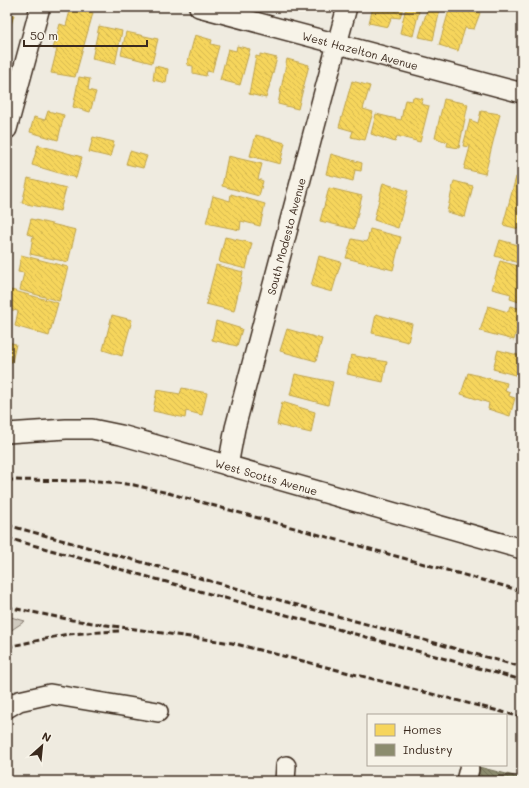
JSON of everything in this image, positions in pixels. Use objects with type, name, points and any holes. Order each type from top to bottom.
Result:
[{"type":"street","points":[[7,128],[40,7]]},
{"type":"street","name":"West Hazelton Avenue","points":[[199,7],[522,92]]},
{"type":"street","name":"South Modesto Avenue","points":[[228,466],[235,428],[303,169],[339,43],[347,7]]},
{"type":"street","name":"West Scotts Avenue","points":[[7,433],[66,429],[92,429],[121,435],[228,466],[521,545]]},
{"type":"street","points":[[7,708],[19,701],[50,694],[158,712]]},
{"type":"shaded area","points":[[7,616],[25,621],[7,633]]},
{"type":"building: Homes","points":[[71,7],[93,13],[75,77],[51,73],[57,49],[53,49],[60,24],[66,26]]},
{"type":"building: Homes","points":[[373,7],[403,7],[400,18],[392,17],[388,27],[369,23]]},
{"type":"building: Homes","points":[[406,7],[420,7],[413,36],[400,33]]},
{"type":"building: Homes","points":[[428,7],[440,10],[433,40],[419,37]]},
{"type":"building: Homes","points":[[450,7],[480,13],[474,29],[465,28],[458,51],[439,45]]},
{"type":"building: Homes","points":[[7,14],[14,15],[7,38]]},
{"type":"building: Homes","points":[[99,26],[122,31],[115,64],[92,59]]},
{"type":"building: Homes","points":[[126,32],[158,39],[152,63],[121,55]]},
{"type":"building: Homes","points":[[195,35],[212,40],[211,44],[219,46],[212,72],[207,71],[206,76],[193,73],[193,66],[187,65]]},
{"type":"building: Homes","points":[[237,46],[250,49],[240,85],[220,80],[228,49],[236,51]]},
{"type":"building: Homes","points":[[260,54],[277,58],[266,98],[249,94],[256,56],[260,57]]},
{"type":"building: Homes","points":[[287,59],[309,65],[298,109],[278,104]]},
{"type":"building: Homes","points":[[155,66],[168,69],[166,83],[153,80]]},
{"type":"building: Homes","points":[[79,77],[90,79],[88,90],[96,92],[90,112],[73,107]]},
{"type":"building: Homes","points":[[352,81],[370,86],[363,109],[373,112],[365,140],[351,137],[353,131],[339,127]]},
{"type":"building: Homes","points":[[413,97],[423,99],[421,104],[429,106],[420,142],[397,136],[395,142],[371,134],[376,114],[401,120],[405,100],[412,101]]},
{"type":"building: Homes","points":[[444,99],[468,104],[459,148],[447,146],[448,142],[435,138]]},
{"type":"building: Homes","points":[[48,111],[64,115],[58,140],[30,132],[34,117],[45,120]]},
{"type":"building: Homes","points":[[481,111],[500,114],[485,174],[464,169],[470,147],[463,146],[470,120],[478,123]]},
{"type":"building: Homes","points":[[256,135],[285,143],[280,164],[250,156]]},
{"type":"building: Homes","points":[[93,137],[114,142],[110,157],[89,152]]},
{"type":"building: Homes","points":[[38,145],[82,157],[76,178],[32,165]]},
{"type":"building: Homes","points":[[130,151],[147,156],[143,168],[126,164]]},
{"type":"building: Homes","points":[[331,154],[362,163],[361,171],[355,170],[353,181],[326,174]]},
{"type":"building: Homes","points":[[228,156],[262,164],[258,179],[263,181],[259,196],[222,186]]},
{"type":"building: Homes","points":[[516,177],[522,178],[522,218],[519,229],[503,225]]},
{"type":"building: Homes","points":[[28,178],[66,188],[60,211],[22,203]]},
{"type":"building: Homes","points":[[454,181],[473,186],[465,217],[447,212]]},
{"type":"building: Homes","points":[[383,183],[408,191],[398,228],[374,220]]},
{"type":"building: Homes","points":[[329,188],[362,196],[354,229],[320,221]]},
{"type":"building: Homes","points":[[231,194],[265,204],[260,226],[241,221],[240,230],[206,223],[213,196],[230,201]]},
{"type":"building: Homes","points":[[31,219],[76,230],[68,262],[30,254],[33,236],[27,234]]},
{"type":"building: Homes","points":[[370,229],[401,237],[393,270],[346,258],[352,239],[367,242]]},
{"type":"building: Homes","points":[[225,237],[252,243],[246,269],[219,262]]},
{"type":"building: Homes","points":[[500,240],[522,246],[522,264],[495,256]]},
{"type":"building: Homes","points":[[21,255],[68,267],[59,301],[20,290],[24,273],[18,272]]},
{"type":"building: Homes","points":[[319,256],[341,262],[332,292],[311,286]]},
{"type":"building: Homes","points":[[500,261],[522,267],[522,303],[510,299],[511,294],[492,289]]},
{"type":"building: Homes","points":[[216,265],[243,272],[234,311],[206,304]]},
{"type":"building: Homes","points":[[11,290],[58,303],[49,336],[15,326],[18,311],[7,309]]},
{"type":"building: Homes","points":[[488,306],[508,312],[510,306],[522,309],[522,334],[516,332],[514,340],[480,331]]},
{"type":"building: Homes","points":[[376,314],[412,324],[408,342],[372,333]]},
{"type":"building: Homes","points":[[112,315],[132,320],[122,356],[103,350]]},
{"type":"building: Homes","points":[[216,321],[242,329],[237,346],[212,340]]},
{"type":"building: Homes","points":[[287,329],[322,339],[316,361],[280,351]]},
{"type":"building: Homes","points":[[7,342],[16,344],[12,362],[7,361]]},
{"type":"building: Homes","points":[[498,350],[522,356],[522,377],[493,369]]},
{"type":"building: Homes","points":[[351,355],[387,362],[383,382],[347,374]]},
{"type":"building: Homes","points":[[468,373],[507,383],[505,391],[510,393],[509,396],[515,398],[510,416],[488,409],[489,403],[461,394]]},
{"type":"building: Homes","points":[[295,374],[333,382],[328,405],[290,395]]},
{"type":"building: Homes","points":[[182,388],[207,393],[202,415],[186,411],[185,418],[153,411],[157,390],[180,394]]},
{"type":"building: Homes","points":[[282,402],[315,412],[311,433],[277,425]]},
{"type":"building: Industry","points":[[475,766],[522,778],[522,781],[472,781]]},
{"type":"railway","points":[[7,480],[99,481],[134,485],[168,493],[522,591]]},
{"type":"railway","points":[[7,525],[522,667]]},
{"type":"railway","points":[[7,538],[522,680]]},
{"type":"railway","points":[[7,607],[72,620],[232,643],[522,717]]},
{"type":"railway","points":[[7,647],[68,634],[119,631]]}]
